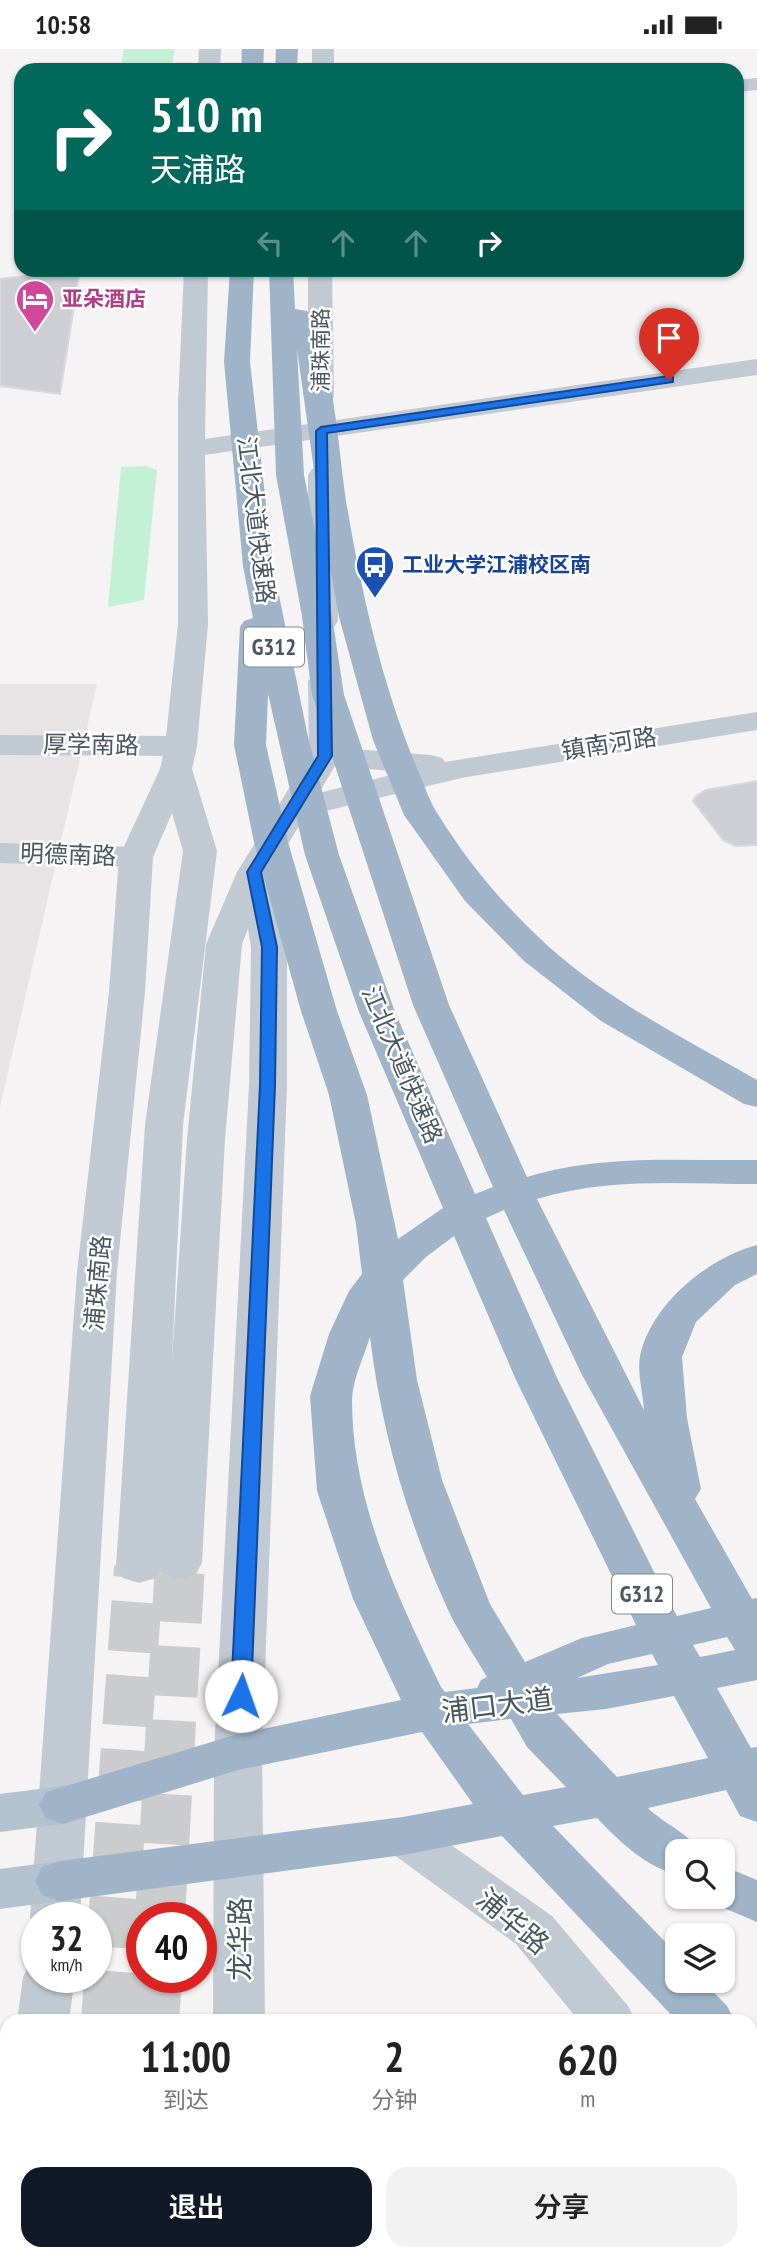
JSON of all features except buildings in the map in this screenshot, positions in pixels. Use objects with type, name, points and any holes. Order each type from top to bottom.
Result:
[{"type":"highway","name":"江北大道快速路","points":[[242,277],[237,362],[258,566],[292,737],[322,855],[377,1012],[537,1380],[645,1600],[757,1803]]},
{"type":"highway","name":"江北大道快速路","points":[[281,277],[290,475],[317,617],[328,695],[430,1005],[474,1106],[603,1375],[757,1649]]},
{"type":"highway","points":[[284,277],[311,351],[334,513],[354,617],[388,740],[421,815],[477,894],[536,954],[614,1013],[757,1096]]},
{"type":"highway","points":[[258,566],[250,745],[271,842],[315,998],[348,1095],[376,1224],[396,1380],[420,1481],[468,1605],[544,1734],[642,1833],[665,1848]]},
{"type":"highway","points":[[702,2014],[493,1795],[421,1695],[376,1599],[340,1491],[331,1396],[350,1334],[369,1291],[412,1248],[450,1220],[496,1199],[554,1181],[605,1173],[757,1172]]},
{"type":"highway","points":[[686,1522],[666,1418],[661,1357],[678,1316],[721,1276],[757,1258]]},
{"type":"highway","points":[[460,1707],[598,1650],[757,1614]]},
{"type":"highway","name":"浦口大道","points":[[64,1805],[238,1752],[460,1707],[606,1692],[757,1663]]},
{"type":"highway","points":[[58,1899],[240,1856],[403,1836],[654,1789],[757,1765]]},
{"type":"highway","points":[[735,1892],[757,1902]]},
{"type":"main road","points":[[0,1814],[64,1805]]},
{"type":"main road","points":[[0,1889],[58,1899]]},
{"type":"street","name":"浦珠南路","points":[[58,1899],[97,1272],[127,992],[136,857],[178,758],[193,624],[191,440],[196,277]]},
{"type":"street","name":"浦珠南路","points":[[320,277],[325,756]]},
{"type":"street","points":[[191,440],[757,352]]},
{"type":"street","points":[[321,421],[757,367]]},
{"type":"street","name":"镇南河路","points":[[461,768],[757,721]]},
{"type":"street","name":"厚学南路","points":[[0,744],[178,758]]},
{"type":"street","points":[[180,1563],[206,1139],[224,944],[254,872],[325,756],[461,768]]},
{"type":"street","name":"浦珠南路","points":[[139,1567],[164,1125],[200,851],[178,758]]},
{"type":"street","points":[[292,809],[461,768]]},
{"type":"street","name":"明德南路","points":[[0,853],[136,857]]},
{"type":"street","points":[[238,1752],[268,1085],[269,947],[254,872]]},
{"type":"street","name":"龙华路","points":[[238,1752],[239,2014]]},
{"type":"street","name":"浦华路","points":[[403,1836],[534,1930],[604,2014]]},
{"type":"street","points":[[44,2014],[46,1993]]},
{"type":"shaded area","points":[[0,684],[97,684],[0,1107]]},
{"type":"green space","points":[[124,49],[175,49],[172,63],[121,63]]},
{"type":"green space","points":[[146,466],[157,470],[144,600],[108,607],[121,467]]},
{"type":"tunnel","points":[[161,1902],[180,1563]]},
{"type":"tunnel","points":[[107,2014],[139,1567]]},
{"type":"tunnel","points":[[154,2014],[156,1993]]},
{"type":"place","name":"亚朵酒店","points":[[35,333]]},
{"type":"place","name":"工业大学江浦校区南","points":[[375,599]]},
{"type":"route","points":[[241,1696],[268,1085],[269,947],[254,872],[325,756],[321,431],[669,380]]}]
